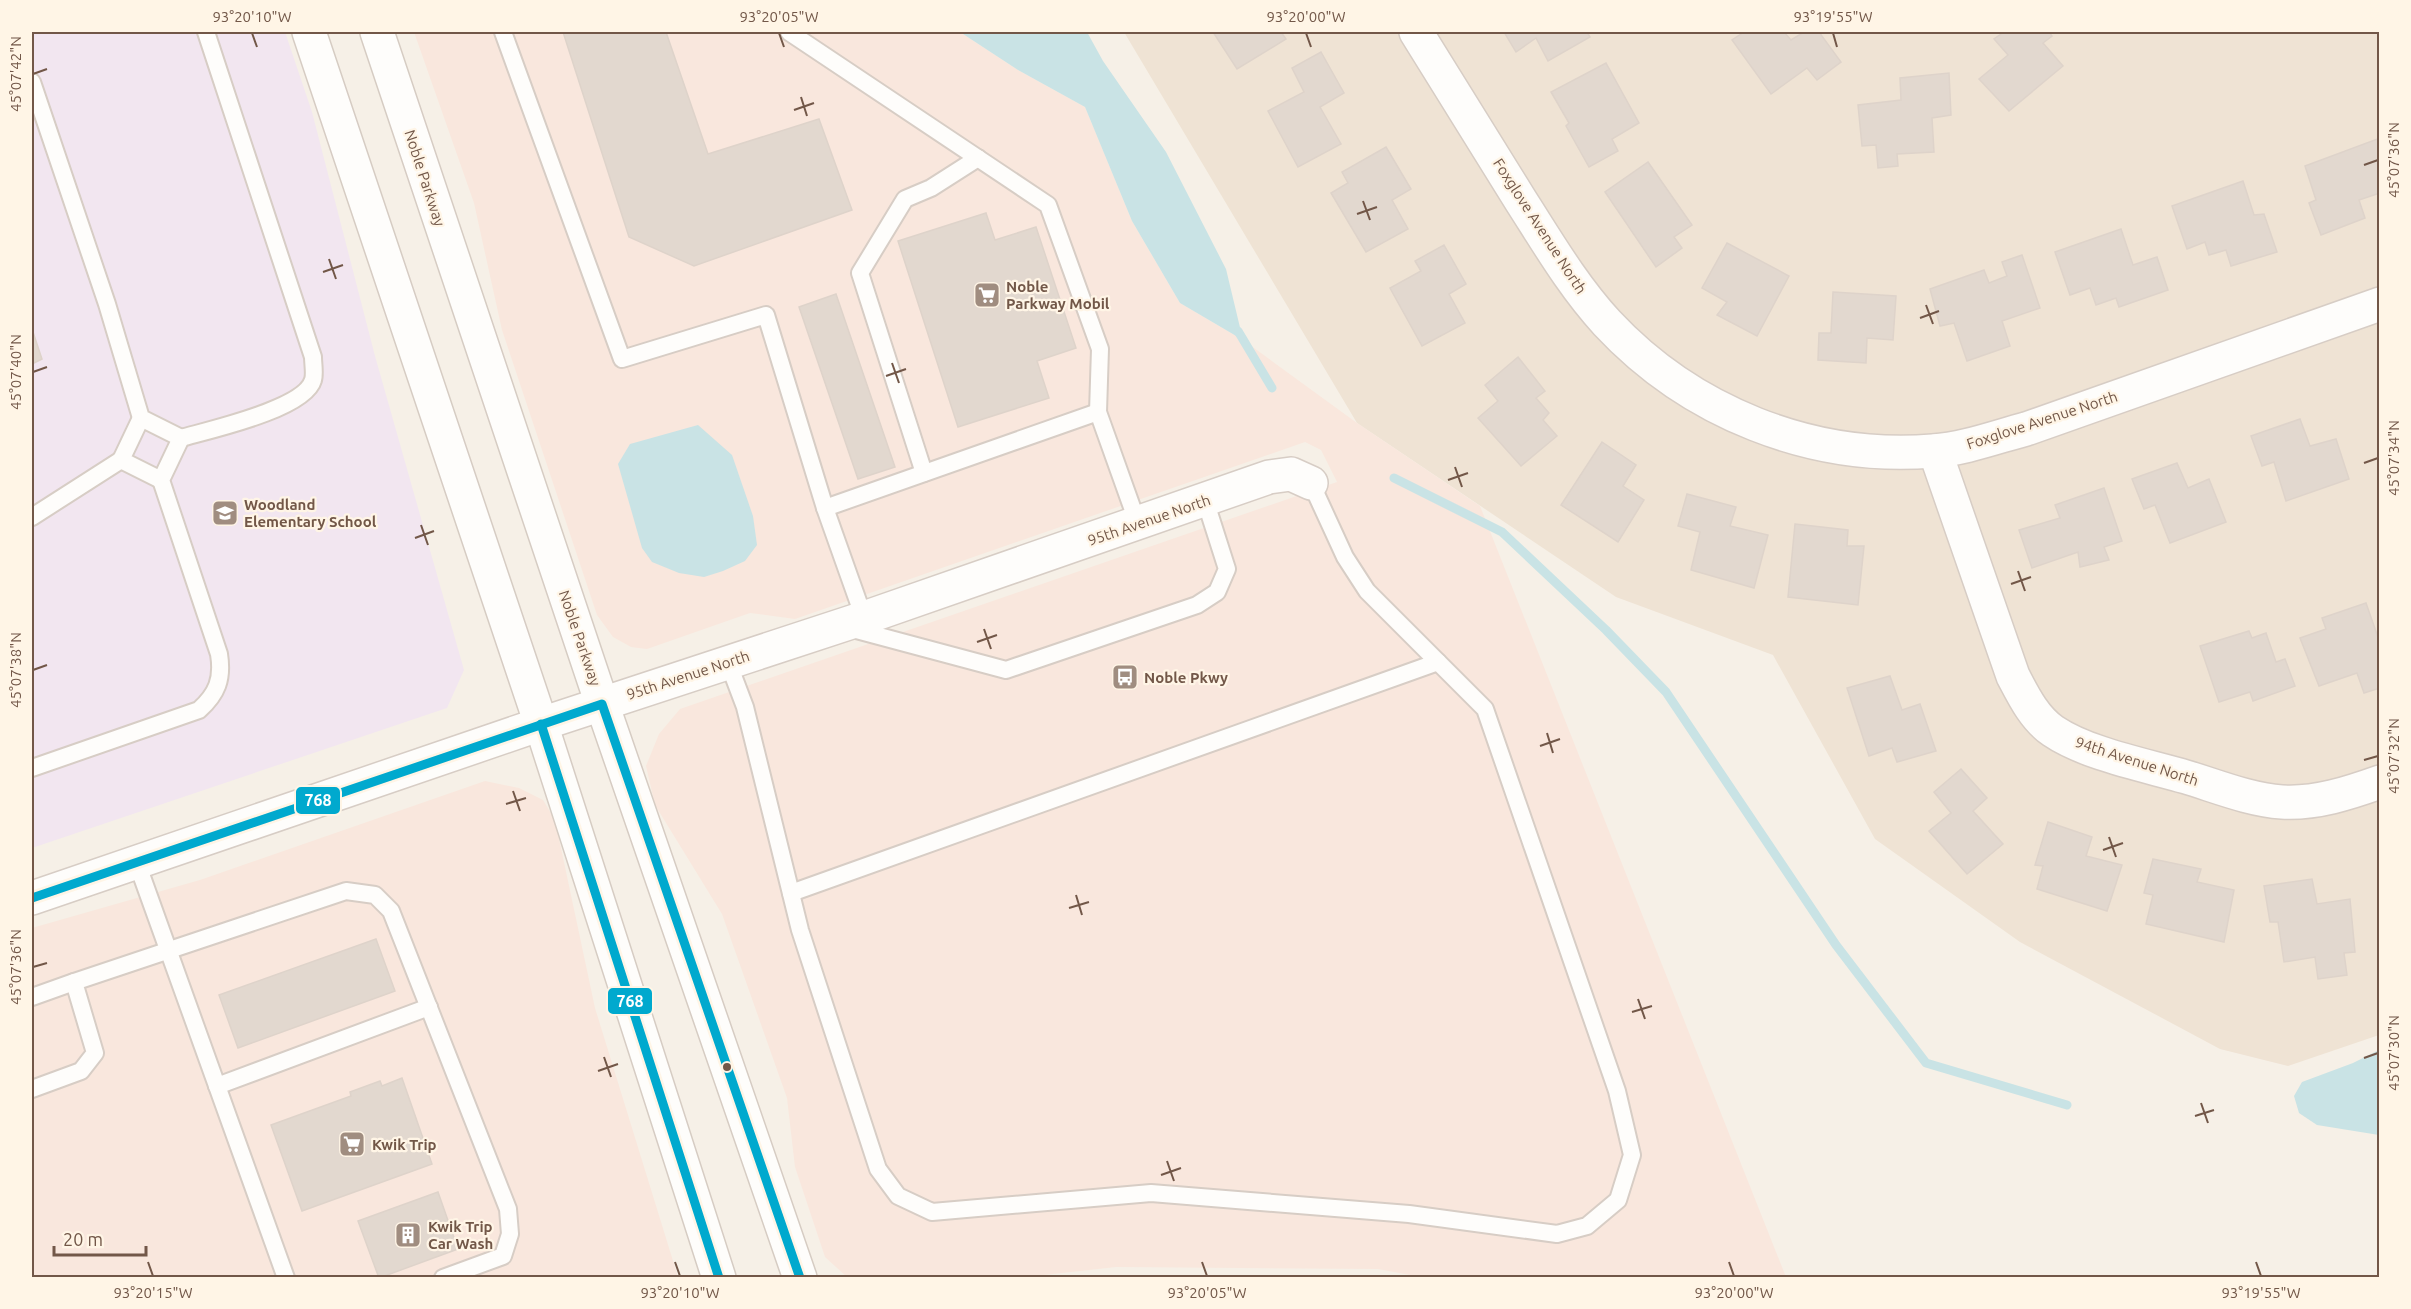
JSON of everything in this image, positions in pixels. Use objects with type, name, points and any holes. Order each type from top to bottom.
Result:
[{"type":"street","points":[[309,32],[541,724],[719,1278]]},
{"type":"street","name":"Noble Parkway","points":[[377,32],[602,704],[801,1278]]},
{"type":"street","name":"Foxglove Avenue North","points":[[1416,32],[1574,283],[1607,323],[1661,372],[1721,411],[1755,426],[1791,437],[1850,448],[1894,452],[1935,451],[1979,442],[2025,429],[2379,304]]},
{"type":"street","name":"94th Avenue North","points":[[1935,451],[2013,676],[2028,705],[2051,730],[2083,746],[2247,795],[2282,802],[2316,801],[2379,782]]},
{"type":"street","name":"95th Avenue North","points":[[32,898],[541,724],[852,622],[1269,477],[1291,474],[1311,483]]},
{"type":"lane","points":[[141,418],[181,438],[284,406],[304,395],[313,381],[313,357],[206,32]]},
{"type":"lane","points":[[503,32],[622,359],[765,315],[825,508],[852,622],[1006,670],[1186,609],[1217,592],[1227,569],[1205,500]]},
{"type":"lane","points":[[789,32],[1048,206],[1100,350],[1098,412],[1138,524]]},
{"type":"lane","points":[[32,82],[107,304],[141,418],[121,460],[32,517]]},
{"type":"lane","points":[[924,473],[860,273],[905,198],[931,188],[978,158]]},
{"type":"lane","points":[[825,508],[1098,412]]},
{"type":"lane","points":[[32,768],[189,715],[199,710],[215,693],[221,675],[219,654],[161,480],[181,438]]},
{"type":"lane","points":[[121,460],[161,480]]},
{"type":"lane","points":[[728,662],[745,708],[800,930],[878,1169],[898,1196],[932,1212],[1151,1193],[1409,1214],[1557,1234],[1587,1226],[1618,1200],[1632,1155],[1617,1091],[1485,709],[1367,591],[1345,557],[1311,483]]},
{"type":"lane","points":[[791,893],[1438,662]]},
{"type":"lane","points":[[137,863],[286,1278]]},
{"type":"lane","points":[[32,997],[346,891],[375,895],[391,911],[508,1209],[510,1234],[503,1256],[443,1278]]},
{"type":"lane","points":[[32,1089],[81,1071],[96,1053],[74,982]]},
{"type":"lane","points":[[217,1086],[429,1007]]},
{"type":"shaded area","name":"Woodland Elementary School","points":[[32,32],[285,32],[312,112],[375,356],[464,670],[447,708],[32,848]]},
{"type":"shaded area","points":[[414,32],[960,32],[1018,70],[1085,107],[1132,221],[1180,303],[1243,340],[1357,423],[1480,506],[1786,1277],[1426,1278],[1378,1269],[1116,1267],[1017,1278],[847,1277],[825,1257],[795,1167],[787,1098],[722,914],[655,805],[646,766],[659,734],[680,709],[1337,482],[1321,450],[1305,442],[795,619],[750,613],[647,649],[631,647],[613,637],[597,615],[502,330],[474,203]]},
{"type":"shaded area","points":[[1124,32],[2379,32],[2379,1035],[2288,1066],[2220,1049],[2020,942],[1875,839],[1773,655],[1616,597],[1357,423]]},
{"type":"shaded area","points":[[485,781],[519,788],[543,800],[555,820],[595,1008],[678,1277],[32,1278],[32,928],[200,880]]},
{"type":"water","points":[[960,32],[1087,32],[1103,61],[1166,152],[1226,269],[1243,340],[1180,303],[1132,221],[1085,107],[1018,70]]},
{"type":"water","points":[[698,425],[732,455],[753,516],[757,545],[745,561],[704,577],[679,573],[652,562],[642,548],[618,464],[630,444]]},
{"type":"water","points":[[2379,1050],[2379,1135],[2317,1125],[2299,1113],[2294,1096],[2302,1082],[2353,1063]]},
{"type":"building","points":[[563,32],[666,32],[708,154],[819,119],[852,210],[694,266],[629,237]]},
{"type":"building","points":[[1213,32],[1281,32],[1286,39],[1237,69]]},
{"type":"building","points":[[1504,32],[1587,32],[1590,37],[1548,61],[1536,38],[1516,52]]},
{"type":"building","points":[[1744,32],[1784,32],[1791,40],[1804,32],[1819,32],[1841,62],[1817,80],[1807,68],[1771,94],[1732,40]]},
{"type":"building","points":[[2004,32],[2049,32],[2052,36],[2043,43],[2063,66],[2009,111],[1979,79],[2008,55],[1994,39]]},
{"type":"building","points":[[1321,52],[1344,93],[1320,107],[1341,144],[1298,167],[1268,111],[1304,92],[1292,68]]},
{"type":"building","points":[[1606,63],[1639,123],[1612,139],[1618,151],[1589,167],[1566,126],[1569,123],[1551,92]]},
{"type":"building","points":[[1949,73],[1951,115],[1932,118],[1934,152],[1897,154],[1898,166],[1878,168],[1876,145],[1862,146],[1858,105],[1901,100],[1900,78]]},
{"type":"building","points":[[2380,138],[2380,193],[2359,200],[2365,218],[2321,235],[2309,203],[2316,200],[2305,166]]},
{"type":"building","points":[[1386,147],[1411,189],[1392,200],[1408,229],[1366,252],[1331,193],[1348,183],[1342,172]]},
{"type":"building","points":[[1648,162],[1692,225],[1674,237],[1682,248],[1656,267],[1605,192]]},
{"type":"building","points":[[2243,181],[2254,215],[2264,214],[2277,252],[2231,266],[2226,250],[2209,255],[2205,242],[2187,249],[2172,206]]},
{"type":"building","name":"Noble Parkway Mobil","points":[[986,213],[995,240],[1036,227],[1076,348],[1037,361],[1049,398],[958,427],[898,241]]},
{"type":"building","points":[[2121,229],[2133,265],[2157,257],[2168,290],[2119,307],[2116,298],[2096,305],[2090,288],[2070,295],[2055,252]]},
{"type":"building","points":[[1727,243],[1789,276],[1757,336],[1717,315],[1727,302],[1702,288]]},
{"type":"building","points":[[1444,245],[1466,284],[1449,294],[1465,323],[1422,346],[1390,288],[1421,271],[1415,261]]},
{"type":"building","points":[[2022,255],[2040,308],[2002,321],[2010,346],[1967,361],[1954,323],[1940,326],[1930,289],[1984,270],[1989,283],[2007,276],[2002,262]]},
{"type":"building","points":[[1833,292],[1896,296],[1893,340],[1867,338],[1866,363],[1818,360],[1819,333],[1831,333]]},
{"type":"building","points":[[836,294],[895,467],[858,479],[799,307]]},
{"type":"building","points":[[32,329],[42,359],[32,364]]},
{"type":"building","points":[[1518,357],[1545,391],[1536,398],[1549,413],[1543,420],[1557,436],[1521,466],[1478,418],[1498,401],[1485,385]]},
{"type":"building","points":[[2300,419],[2310,446],[2336,439],[2349,479],[2286,501],[2274,462],[2262,466],[2251,436]]},
{"type":"building","points":[[1602,442],[1636,465],[1623,486],[1644,500],[1618,542],[1561,505]]},
{"type":"building","points":[[2177,463],[2188,488],[2209,479],[2226,522],[2170,543],[2155,505],[2144,509],[2132,479]]},
{"type":"building","points":[[2104,488],[2122,541],[2104,547],[2109,560],[2080,567],[2078,552],[2032,568],[2019,530],[2060,518],[2055,505]]},
{"type":"building","points":[[1687,494],[1736,507],[1730,526],[1768,535],[1754,588],[1691,570],[1700,532],[1678,526]]},
{"type":"building","points":[[1795,524],[1848,530],[1847,546],[1864,546],[1858,605],[1788,597]]},
{"type":"building","points":[[2366,603],[2380,643],[2380,688],[2364,693],[2357,673],[2319,686],[2300,638],[2326,629],[2322,618]]},
{"type":"building","points":[[2249,631],[2252,638],[2266,633],[2276,662],[2285,659],[2295,686],[2253,701],[2250,692],[2219,702],[2200,646]]},
{"type":"building","points":[[1890,676],[1902,710],[1920,704],[1936,751],[1897,762],[1892,748],[1869,756],[1847,688]]},
{"type":"building","points":[[1961,769],[1987,798],[1973,811],[2003,844],[1967,874],[1929,831],[1951,813],[1934,792]]},
{"type":"building","points":[[2048,822],[2092,837],[2086,856],[2122,865],[2107,911],[2037,889],[2043,866],[2035,865]]},
{"type":"building","points":[[2153,859],[2201,869],[2197,882],[2234,890],[2224,942],[2146,924],[2153,895],[2144,893]]},
{"type":"building","points":[[2312,879],[2317,904],[2350,899],[2355,952],[2344,953],[2347,975],[2318,979],[2315,957],[2284,962],[2278,922],[2270,922],[2264,886]]},
{"type":"building","points":[[376,939],[395,991],[238,1048],[219,995]]},
{"type":"building","name":"Kwik Trip","points":[[402,1078],[432,1164],[302,1211],[271,1125],[351,1096],[350,1092],[380,1081],[382,1086]]},
{"type":"building","name":"Kwik Trip Car Wash","points":[[438,1192],[458,1249],[379,1278],[358,1221]]},
{"type":"waterway","points":[[1238,331],[1272,388]]},
{"type":"waterway","points":[[1394,478],[1502,532],[1606,630],[1666,692],[1836,945],[1926,1063],[2067,1105]]},
{"type":"transit line","name":"768","points":[[32,898],[602,704],[800,1278]]},
{"type":"transit line","name":"768","points":[[541,724],[719,1278]]},
{"type":"place","name":"Noble Parkway Mobil","points":[[987,295]]},
{"type":"place","name":"Woodland Elementary School","points":[[225,513]]},
{"type":"place","name":"Noble Pkwy","points":[[1125,677]]},
{"type":"place","name":"Kwik Trip","points":[[352,1144]]},
{"type":"place","name":"Kwik Trip Car Wash","points":[[408,1235]]}]
